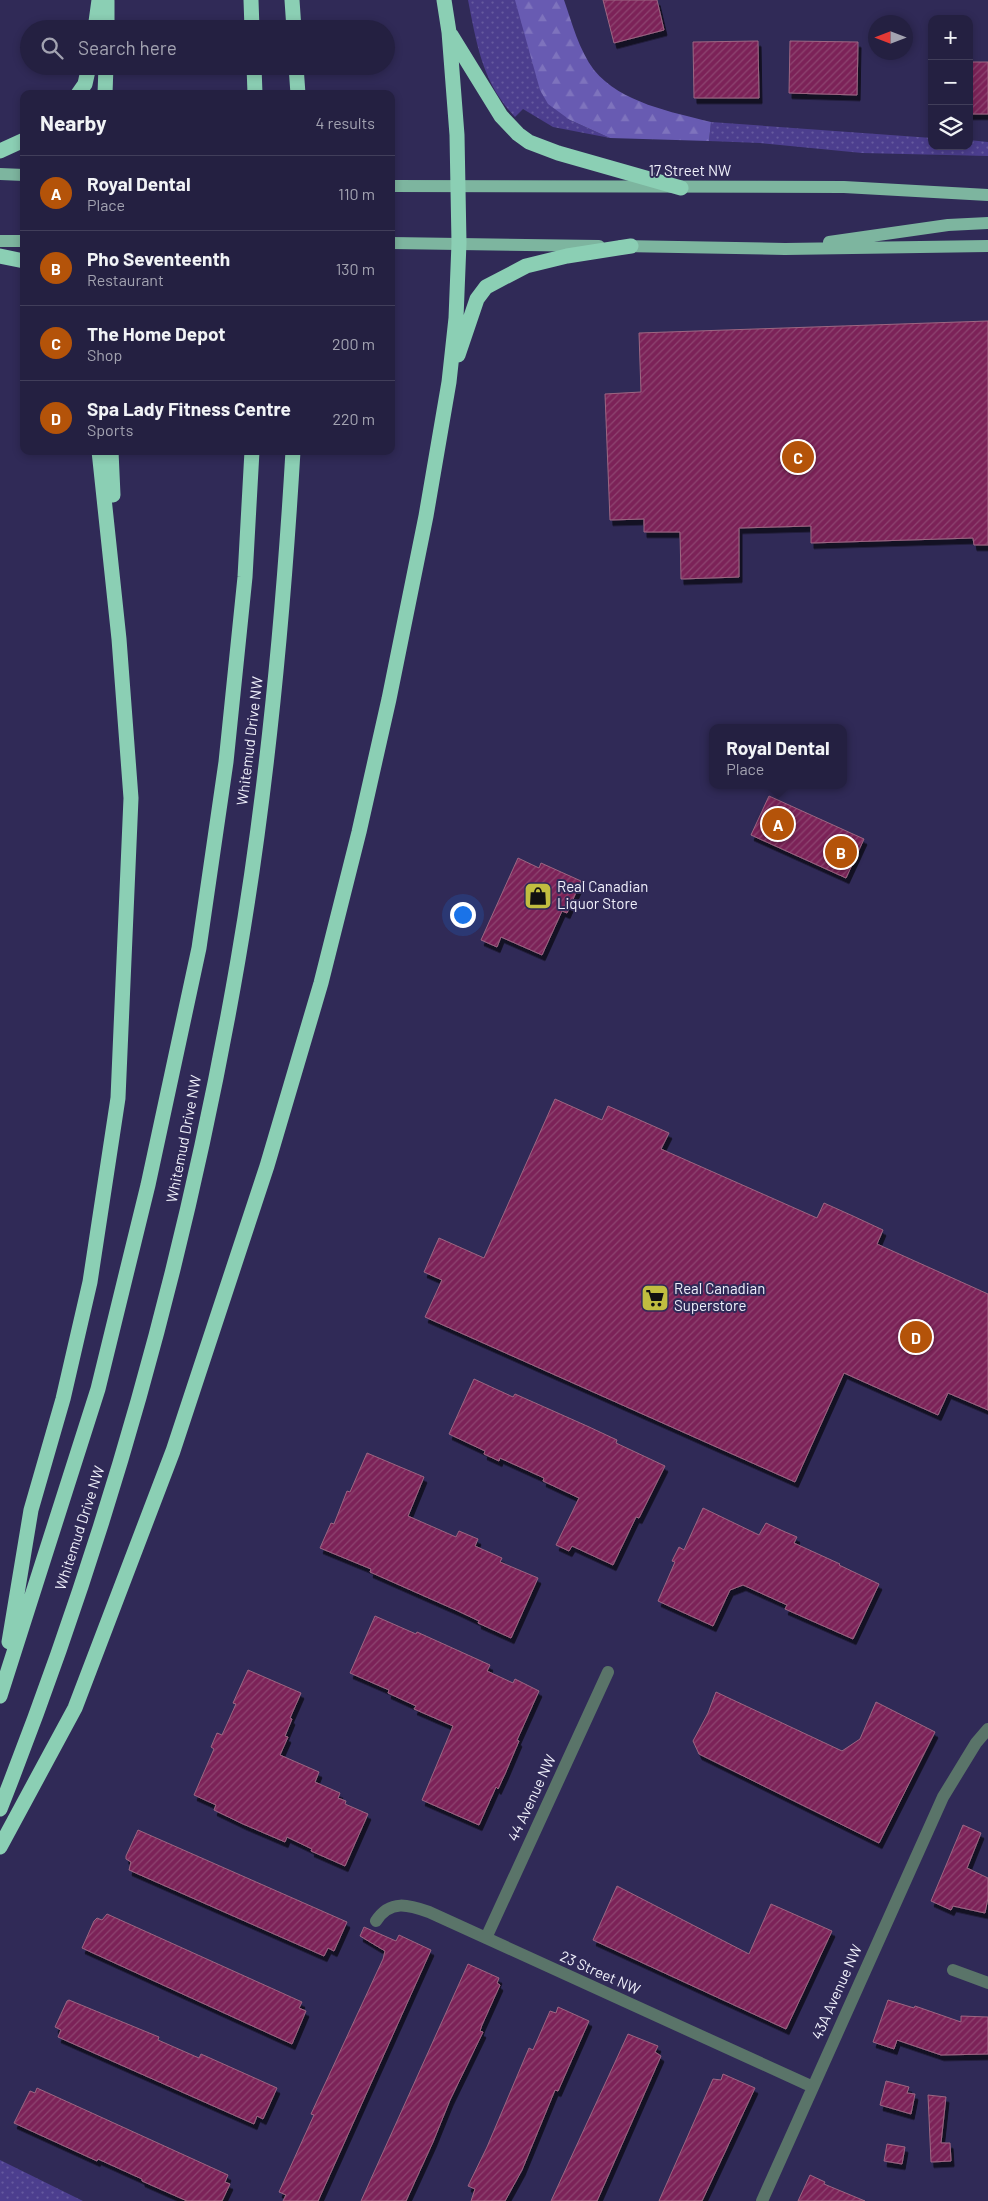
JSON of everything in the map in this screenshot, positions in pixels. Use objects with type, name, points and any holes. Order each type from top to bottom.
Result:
[{"type":"highway","points":[[96,20],[99,0]]},
{"type":"highway","points":[[107,0],[107,20]]},
{"type":"highway","points":[[251,0],[252,20]]},
{"type":"highway","points":[[292,0],[293,20]]},
{"type":"highway","points":[[0,1847],[75,1708],[173,1451],[267,1166],[321,983],[359,832],[393,679],[426,516],[449,382],[456,318],[459,243],[457,135],[449,32],[444,0]]},
{"type":"highway","points":[[449,32],[501,116],[518,134],[529,142],[558,153],[682,188]]},
{"type":"highway","points":[[81,90],[85,84],[86,75]]},
{"type":"highway","points":[[105,90],[106,75]]},
{"type":"highway","points":[[254,75],[255,90]]},
{"type":"highway","points":[[297,75],[298,90]]},
{"type":"highway","points":[[0,151],[20,142]]},
{"type":"highway","points":[[449,382],[477,299],[486,287],[526,266],[567,256],[631,246]]},
{"type":"highway","points":[[0,256],[20,261]]},
{"type":"highway","points":[[0,1695],[31,1510],[63,1399],[90,1282],[118,1098],[131,798],[119,639],[99,455]]},
{"type":"highway","points":[[111,455],[119,639]]},
{"type":"highway","name":"Whitemud Drive NW","points":[[0,1695],[98,1389],[148,1185],[199,948],[226,762],[246,577],[252,455]]},
{"type":"highway","name":"Whitemud Drive NW","points":[[0,1810],[42,1703],[134,1418],[188,1209],[238,960],[266,770],[286,580],[293,455]]},
{"type":"main road","points":[[0,174],[20,175]]},
{"type":"main road","name":"17 Street NW","points":[[395,186],[844,188],[988,195]]},
{"type":"main road","points":[[785,249],[948,225],[988,223]]},
{"type":"main road","points":[[0,241],[20,241]]},
{"type":"main road","points":[[395,243],[785,249],[988,246]]},
{"type":"street","name":"44 Avenue NW","points":[[486,1938],[608,1672]]},
{"type":"street","name":"43A Avenue NW","points":[[762,2201],[943,1797],[976,1743],[988,1729]]},
{"type":"street","name":"23 Street NW","points":[[376,1921],[386,1910],[394,1905],[402,1905],[430,1912],[813,2087]]},
{"type":"street","points":[[952,1970],[988,1983]]},
{"type":"shaded area","points":[[468,0],[516,0],[570,120],[610,138],[553,127],[523,109],[515,117],[504,104],[488,76],[478,48]]},
{"type":"shaded area","points":[[711,122],[928,138],[928,150],[973,150],[973,140],[988,142],[988,156],[862,153],[760,143],[709,141]]},
{"type":"shaded area","points":[[0,2160],[83,2201],[0,2201]]},
{"type":"green space","points":[[515,0],[564,0],[584,54],[594,70],[605,81],[618,91],[648,105],[711,122],[709,141],[610,138],[570,120],[548,104],[540,90]]},
{"type":"building","points":[[603,0],[657,0],[664,30],[614,43]]},
{"type":"building","points":[[758,41],[759,98],[694,98],[693,42]]},
{"type":"building","points":[[790,41],[858,42],[857,95],[789,93]]},
{"type":"building","points":[[973,62],[988,62],[988,114],[973,114]]},
{"type":"building","points":[[988,321],[988,545],[974,545],[973,538],[811,543],[811,526],[739,528],[739,577],[681,579],[680,532],[644,532],[644,519],[610,520],[605,394],[641,392],[639,333]]},
{"type":"building","points":[[769,796],[864,839],[846,878],[751,835]]},
{"type":"building","name":"Real Canadian Liquor Store","points":[[518,858],[539,868],[541,863],[581,881],[567,913],[562,911],[542,955],[501,937],[497,947],[481,940]]},
{"type":"building","name":"Real Canadian Superstore","points":[[555,1099],[602,1120],[608,1106],[669,1133],[661,1149],[817,1218],[824,1203],[883,1230],[877,1244],[988,1294],[988,1410],[948,1393],[938,1415],[844,1373],[795,1482],[425,1317],[442,1280],[424,1272],[439,1238],[484,1258]]},
{"type":"building","points":[[474,1379],[513,1397],[515,1394],[587,1426],[617,1440],[616,1443],[665,1466],[639,1518],[636,1517],[613,1565],[572,1546],[569,1551],[556,1545],[579,1498],[543,1481],[544,1478],[500,1458],[499,1461],[484,1454],[485,1451],[449,1434]]},
{"type":"building","points":[[367,1453],[424,1477],[408,1516],[456,1537],[459,1531],[478,1539],[475,1546],[502,1558],[500,1562],[538,1578],[511,1638],[478,1623],[479,1621],[458,1611],[370,1572],[371,1569],[320,1548],[331,1523],[334,1524],[347,1491],[350,1492]]},
{"type":"building","points":[[703,1508],[759,1535],[766,1523],[797,1537],[794,1543],[879,1584],[853,1639],[785,1609],[787,1605],[743,1585],[730,1590],[713,1626],[658,1601],[675,1562],[672,1561],[679,1547],[684,1550]]},
{"type":"building","points":[[375,1616],[416,1634],[417,1632],[490,1665],[487,1671],[513,1683],[515,1679],[539,1691],[517,1740],[519,1741],[505,1774],[498,1789],[496,1787],[479,1825],[422,1800],[453,1726],[414,1709],[416,1706],[388,1693],[389,1690],[350,1673]]},
{"type":"building","points":[[248,1670],[301,1693],[290,1718],[292,1719],[285,1736],[288,1737],[280,1755],[319,1772],[315,1782],[340,1793],[338,1798],[346,1801],[345,1804],[368,1814],[345,1866],[311,1851],[312,1849],[287,1837],[285,1842],[243,1824],[214,1810],[216,1805],[194,1795],[214,1749],[211,1747],[217,1733],[222,1735],[236,1704],[233,1703]]},
{"type":"building","points":[[716,1692],[842,1751],[860,1739],[876,1702],[935,1732],[879,1843],[699,1754],[693,1741],[708,1713]]},
{"type":"building","points":[[963,1825],[981,1833],[967,1868],[988,1878],[988,1898],[985,1913],[953,1906],[951,1910],[931,1901]]},
{"type":"building","points":[[138,1830],[347,1922],[334,1951],[328,1948],[324,1956],[129,1870],[131,1862],[126,1859],[126,1856]]},
{"type":"building","points":[[617,1886],[749,1954],[771,1904],[832,1931],[786,2029],[593,1940]]},
{"type":"building","points":[[107,1914],[302,2002],[299,2008],[306,2011],[292,2044],[82,1948],[94,1921],[97,1918],[102,1920]]},
{"type":"building","points":[[364,1927],[396,1941],[399,1935],[431,1950],[318,2201],[283,2201],[286,2195],[279,2192],[314,2115],[311,2114],[383,1959],[385,1951],[360,1936]]},
{"type":"building","points":[[468,1964],[499,1978],[497,1983],[500,1985],[480,2031],[483,2032],[450,2100],[406,2201],[361,2201]]},
{"type":"building","points":[[69,2000],[159,2037],[158,2040],[199,2058],[201,2054],[277,2088],[263,2119],[257,2116],[254,2124],[58,2037],[61,2030],[55,2027]]},
{"type":"building","points":[[888,2000],[914,2008],[915,2006],[961,2022],[961,2016],[988,2017],[988,2054],[941,2055],[897,2040],[894,2049],[873,2042]]},
{"type":"building","points":[[558,2007],[589,2021],[558,2091],[555,2090],[522,2170],[505,2201],[471,2201],[475,2189],[468,2186],[487,2147],[529,2048],[533,2050],[550,2011],[556,2013]]},
{"type":"building","points":[[628,2034],[658,2046],[655,2052],[661,2056],[597,2201],[551,2201]]},
{"type":"building","points":[[723,2074],[755,2088],[702,2201],[659,2201],[713,2079],[721,2080]]},
{"type":"building","points":[[886,2081],[909,2087],[907,2093],[915,2094],[911,2114],[880,2105]]},
{"type":"building","points":[[37,2088],[228,2175],[225,2182],[230,2184],[222,2201],[187,2201],[98,2159],[97,2161],[14,2123],[30,2091],[35,2093]]},
{"type":"building","points":[[928,2095],[946,2097],[941,2143],[950,2143],[951,2161],[931,2162]]},
{"type":"building","points":[[887,2144],[905,2147],[902,2164],[884,2161]]},
{"type":"building","points":[[810,2175],[825,2182],[824,2184],[865,2201],[798,2201]]},
{"type":"place","name":"The Home Depot","points":[[798,457]]},
{"type":"place","name":"Royal Dental","points":[[778,824]]},
{"type":"place","name":"Pho Seventeenth","points":[[841,852]]},
{"type":"place","name":"Real Canadian Liquor Store","points":[[538,896]]},
{"type":"place","name":"Real Canadian Superstore","points":[[655,1298]]},
{"type":"place","name":"Spa Lady Fitness Centre","points":[[916,1337]]}]
